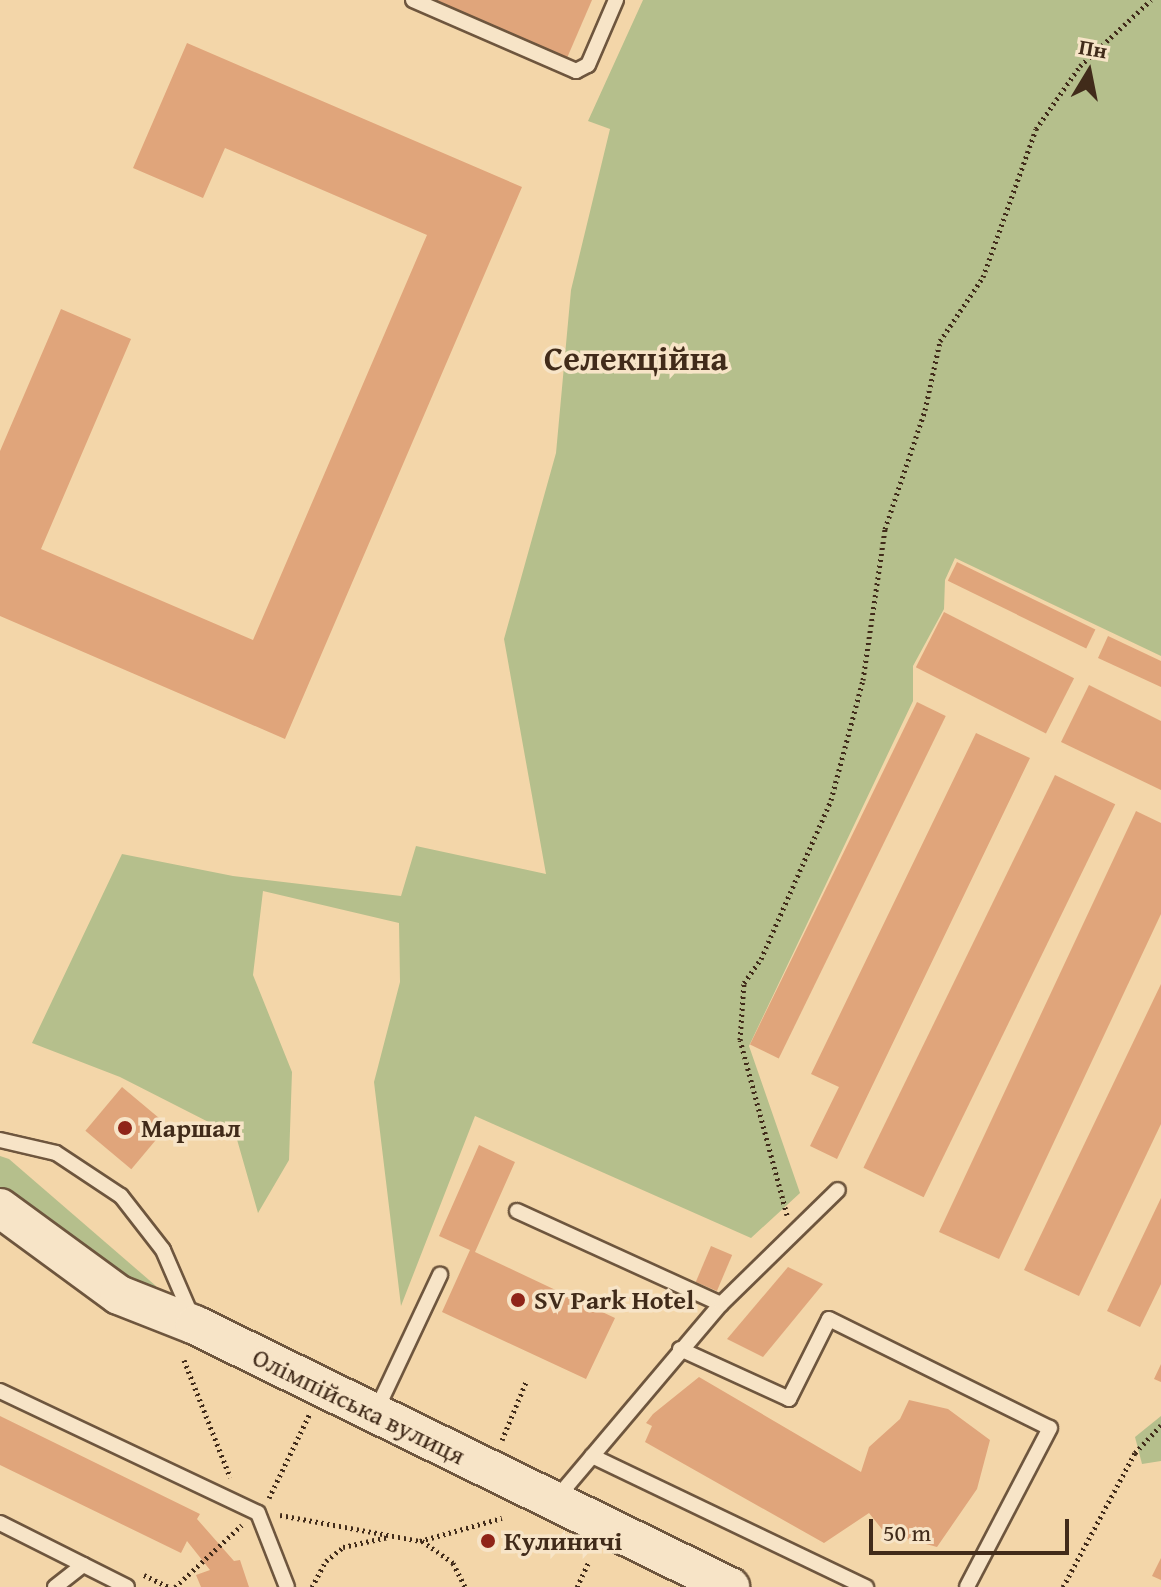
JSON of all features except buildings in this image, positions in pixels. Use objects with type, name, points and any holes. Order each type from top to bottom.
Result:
[{"type":"street","name":"Олімпійська вулиця","points":[[1,1213],[98,1283],[190,1342],[375,1413],[730,1587]]},
{"type":"lane","points":[[413,0],[576,71],[588,65],[616,0]]},
{"type":"lane","points":[[0,1140],[56,1153],[121,1196],[163,1250],[190,1342]]},
{"type":"lane","points":[[553,1502],[721,1304],[838,1190]]},
{"type":"lane","points":[[517,1211],[721,1304]]},
{"type":"lane","points":[[375,1413],[440,1275]]},
{"type":"lane","points":[[680,1349],[789,1399],[829,1319],[1050,1428],[967,1587]]},
{"type":"lane","points":[[0,1391],[258,1513],[287,1587]]},
{"type":"lane","points":[[592,1456],[866,1587]]},
{"type":"lane","points":[[0,1523],[122,1586]]},
{"type":"lane","points":[[55,1587],[83,1565]]},
{"type":"path","points":[[792,1234],[740,1040],[744,983],[761,959],[831,800],[863,680],[885,529],[925,410],[940,341],[983,277],[1036,129],[1080,66],[1151,0]]},
{"type":"path","points":[[190,1342],[232,1482]]},
{"type":"path","points":[[501,1441],[526,1382]]},
{"type":"path","points":[[269,1498],[307,1421]]},
{"type":"path","points":[[1063,1587],[1135,1453],[1161,1425]]},
{"type":"path","points":[[279,1514],[420,1541],[453,1563],[465,1587]]},
{"type":"path","points":[[420,1541],[502,1518]]},
{"type":"path","points":[[175,1587],[244,1524]]},
{"type":"path","points":[[312,1587],[326,1561],[343,1547],[359,1540],[402,1537]]},
{"type":"path","points":[[577,1587],[589,1561]]},
{"type":"green space","points":[[643,0],[1161,0],[1161,656],[955,558],[945,580],[944,609],[913,666],[913,701],[749,1046],[800,1193],[751,1238],[475,1116],[401,1306],[374,1082],[400,982],[399,923],[263,891],[253,975],[292,1072],[289,1160],[258,1213],[236,1136],[120,1077],[32,1043],[122,854],[233,876],[401,896],[416,846],[546,874],[504,639],[556,453],[571,290],[610,129],[588,121]]},
{"type":"green space","points":[[0,1156],[9,1159],[156,1286],[157,1294],[77,1253],[0,1188]]},
{"type":"green space","points":[[1161,1416],[1161,1461],[1142,1464],[1135,1437]]},
{"type":"place","name":"Маршал","points":[[125,1128]]},
{"type":"place","name":"SV Park Hotel","points":[[518,1300]]},
{"type":"place","name":"Кулиничі","points":[[488,1541]]},
{"type":"district","name":"Селекційна","points":[[636,358]]}]
